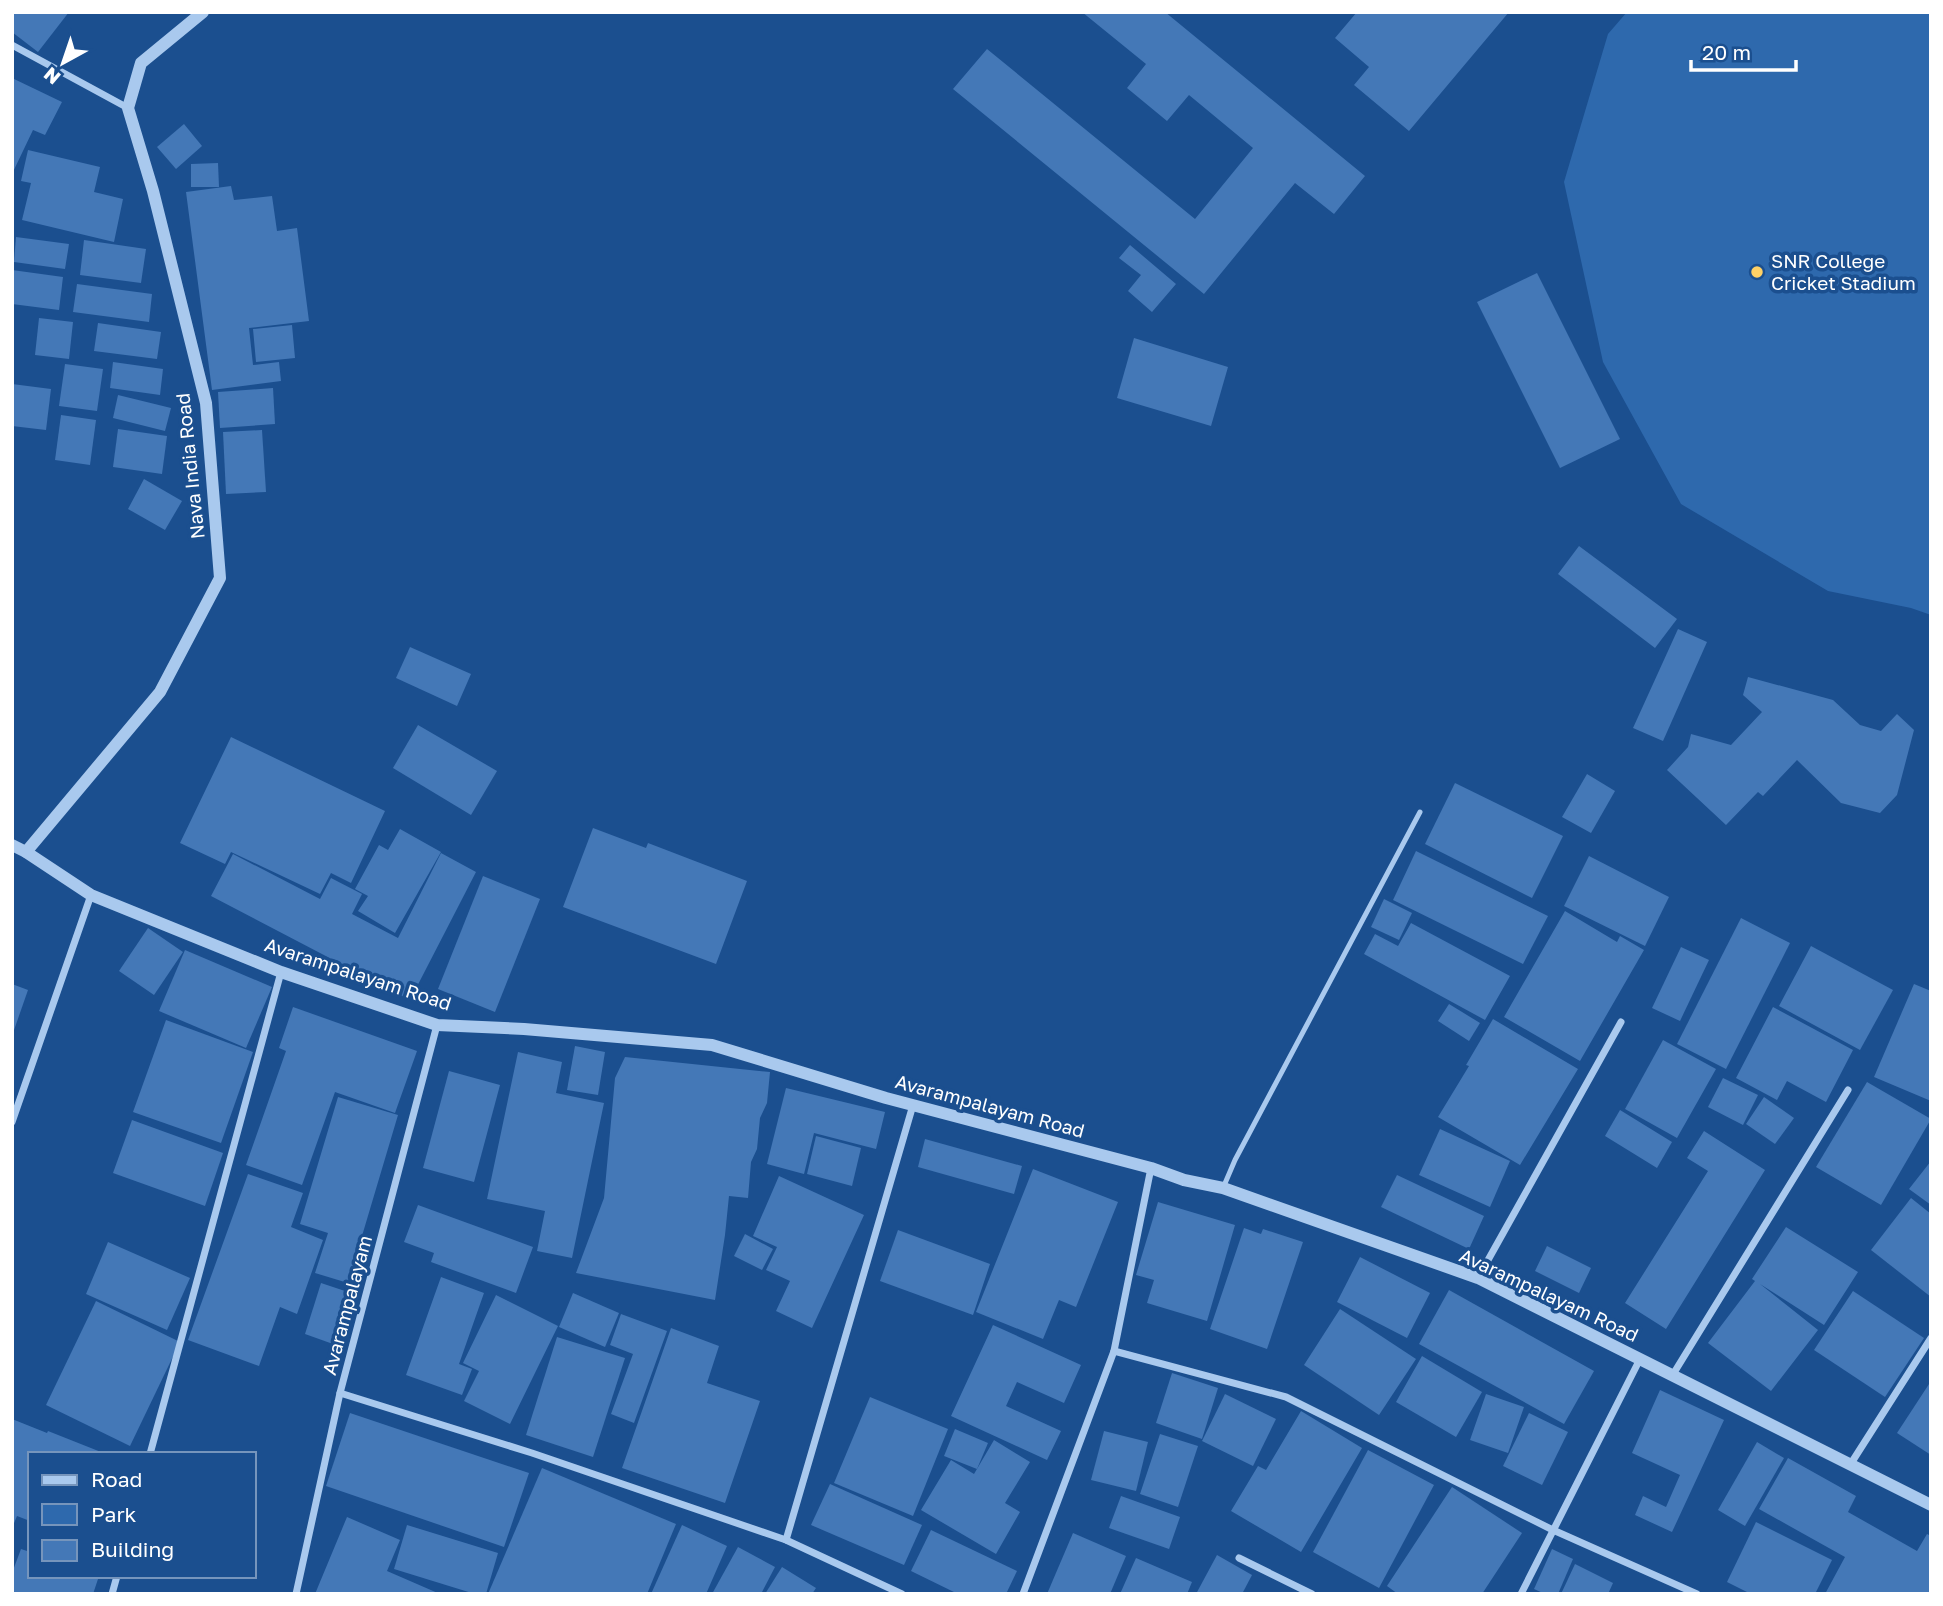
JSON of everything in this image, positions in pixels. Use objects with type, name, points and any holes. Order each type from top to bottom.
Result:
[{"type":"street","points":[[12,45],[128,107],[141,63],[203,12]]},
{"type":"street","name":"Nava India Road","points":[[26,852],[160,692],[220,578],[206,402],[153,191],[128,107]]},
{"type":"street","name":"Avarampalayam Road","points":[[12,845],[91,895],[281,972],[438,1025],[712,1045],[913,1105],[1151,1168],[1184,1180],[1223,1188],[1478,1278],[1931,1505]]},
{"type":"street","points":[[12,1122],[91,895]]},
{"type":"street","points":[[151,1452],[281,972]]},
{"type":"street","points":[[1478,1278],[1621,1022]]},
{"type":"street","name":"Avarampalayam","points":[[296,1594],[340,1393],[438,1025]]},
{"type":"street","points":[[1672,1376],[1848,1090]]},
{"type":"street","points":[[786,1540],[913,1105]]},
{"type":"street","points":[[1023,1594],[1114,1351],[1151,1168]]},
{"type":"street","points":[[1850,1465],[1931,1338]]},
{"type":"street","points":[[1114,1351],[1286,1397],[1553,1530],[1697,1594]]},
{"type":"street","points":[[1521,1594],[1640,1359]]},
{"type":"street","points":[[340,1393],[532,1453],[786,1540],[902,1594]]},
{"type":"street","points":[[1239,1558],[1312,1594]]},
{"type":"lane","points":[[1223,1188],[1235,1160],[1420,812]]},
{"type":"green space","name":"SNR College Cricket Stadium","points":[[1627,12],[1931,12],[1931,615],[1911,608],[1828,591],[1681,504],[1603,362],[1564,182],[1608,34]]},
{"type":"building","points":[[12,12],[69,12],[38,52],[12,32]]},
{"type":"building","points":[[1082,12],[1165,12],[1365,176],[1334,214],[1295,183],[1204,294],[953,89],[987,49],[1195,219],[1253,148],[1189,95],[1167,121],[1127,88],[1146,64]]},
{"type":"building","points":[[1357,12],[1509,12],[1409,131],[1354,85],[1369,67],[1335,38]]},
{"type":"building","points":[[12,78],[62,102],[45,135],[33,130],[12,174]]},
{"type":"building","points":[[184,124],[202,146],[176,169],[157,147]]},
{"type":"building","points":[[28,150],[100,167],[94,192],[123,199],[114,242],[22,220],[31,183],[21,181]]},
{"type":"building","points":[[218,163],[219,187],[191,187],[191,164]]},
{"type":"building","points":[[231,186],[234,200],[272,196],[277,231],[297,228],[309,321],[249,328],[253,365],[279,362],[281,381],[212,390],[186,192]]},
{"type":"building","points":[[16,237],[69,244],[65,269],[14,262]]},
{"type":"building","points":[[84,240],[146,249],[141,283],[80,275]]},
{"type":"building","points":[[1130,245],[1176,284],[1152,312],[1128,291],[1141,275],[1119,258]]},
{"type":"building","points":[[12,270],[63,277],[59,310],[12,304]]},
{"type":"building","points":[[1537,273],[1620,439],[1560,468],[1477,302]]},
{"type":"building","points":[[77,284],[152,294],[149,322],[73,312]]},
{"type":"building","points":[[39,318],[73,322],[69,359],[35,355]]},
{"type":"building","points":[[98,323],[161,332],[157,359],[94,351]]},
{"type":"building","points":[[292,325],[295,358],[256,362],[253,329]]},
{"type":"building","points":[[1134,338],[1228,367],[1211,426],[1117,398]]},
{"type":"building","points":[[113,362],[163,369],[160,395],[110,388]]},
{"type":"building","points":[[65,364],[103,369],[97,411],[59,406]]},
{"type":"building","points":[[12,384],[51,389],[46,430],[12,426]]},
{"type":"building","points":[[273,388],[275,424],[220,428],[218,392]]},
{"type":"building","points":[[118,395],[171,408],[165,431],[113,418]]},
{"type":"building","points":[[61,415],[96,420],[90,465],[55,460]]},
{"type":"building","points":[[118,429],[167,436],[162,474],[113,467]]},
{"type":"building","points":[[262,430],[266,492],[226,494],[223,432]]},
{"type":"building","points":[[144,479],[182,501],[165,530],[128,509]]},
{"type":"building","points":[[1579,546],[1677,619],[1655,648],[1558,574]]},
{"type":"building","points":[[1678,629],[1707,642],[1663,741],[1633,728]]},
{"type":"building","points":[[410,647],[471,674],[457,706],[396,678]]},
{"type":"building","points":[[1748,677],[1833,700],[1860,725],[1881,731],[1897,714],[1914,730],[1897,795],[1880,813],[1841,803],[1797,760],[1763,796],[1758,792],[1726,825],[1667,770],[1688,747],[1691,734],[1731,745],[1762,712],[1743,695]]},
{"type":"building","points":[[418,725],[497,771],[471,815],[393,768]]},
{"type":"building","points":[[231,737],[385,811],[351,883],[331,873],[320,894],[231,852],[225,864],[180,843]]},
{"type":"building","points":[[1587,774],[1615,791],[1591,833],[1562,817]]},
{"type":"building","points":[[1455,783],[1563,836],[1532,898],[1425,844]]},
{"type":"building","points":[[593,828],[646,848],[648,843],[747,881],[716,964],[563,907]]},
{"type":"building","points":[[400,829],[441,852],[395,933],[358,911],[368,896],[355,889],[379,845],[388,850]]},
{"type":"building","points":[[1416,851],[1548,916],[1523,964],[1393,900]]},
{"type":"building","points":[[441,853],[476,872],[410,1000],[211,896],[233,854],[320,899],[331,878],[362,894],[352,914],[398,938]]},
{"type":"building","points":[[1589,856],[1669,897],[1645,946],[1564,906]]},
{"type":"building","points":[[483,876],[540,899],[495,1012],[438,989]]},
{"type":"building","points":[[1384,899],[1412,913],[1399,940],[1371,927]]},
{"type":"building","points":[[1565,911],[1617,942],[1620,936],[1644,950],[1580,1061],[1504,1017]]},
{"type":"building","points":[[1741,918],[1790,943],[1726,1069],[1677,1044]]},
{"type":"building","points":[[1411,923],[1510,976],[1485,1020],[1364,954],[1375,934],[1398,946]]},
{"type":"building","points":[[148,928],[183,952],[154,995],[119,971]]},
{"type":"building","points":[[1811,946],[1893,990],[1860,1050],[1779,1006]]},
{"type":"building","points":[[1681,947],[1709,960],[1680,1021],[1652,1008]]},
{"type":"building","points":[[185,950],[272,987],[246,1048],[159,1011]]},
{"type":"building","points":[[12,984],[28,990],[13,1033],[12,1033]]},
{"type":"building","points":[[1914,984],[1931,991],[1931,1101],[1874,1077]]},
{"type":"building","points":[[1449,1004],[1480,1023],[1469,1041],[1438,1021]]},
{"type":"building","points":[[293,1007],[417,1051],[395,1113],[335,1092],[302,1185],[246,1165],[286,1051],[279,1048]]},
{"type":"building","points":[[1773,1007],[1853,1050],[1826,1102],[1787,1081],[1777,1100],[1736,1078]]},
{"type":"building","points":[[1493,1019],[1578,1069],[1520,1165],[1438,1117]]},
{"type":"building","points":[[166,1020],[253,1052],[221,1143],[133,1112]]},
{"type":"building","points":[[1663,1040],[1716,1069],[1677,1138],[1625,1109]]},
{"type":"building","points":[[575,1046],[605,1052],[598,1095],[567,1090]]},
{"type":"building","points":[[518,1052],[562,1062],[556,1093],[604,1103],[572,1258],[537,1251],[545,1211],[487,1199]]},
{"type":"building","points":[[625,1057],[770,1072],[767,1103],[760,1118],[757,1149],[751,1162],[748,1198],[729,1196],[715,1300],[576,1273],[604,1198],[615,1078]]},
{"type":"building","points":[[449,1071],[500,1085],[474,1182],[423,1168]]},
{"type":"building","points":[[1723,1078],[1758,1095],[1743,1125],[1708,1107]]},
{"type":"building","points":[[1867,1082],[1931,1119],[1881,1205],[1816,1167]]},
{"type":"building","points":[[786,1088],[885,1112],[876,1149],[814,1133],[804,1174],[767,1164]]},
{"type":"building","points":[[338,1097],[398,1115],[348,1283],[315,1273],[328,1233],[300,1224]]},
{"type":"building","points":[[1764,1097],[1794,1118],[1775,1144],[1746,1124]]},
{"type":"building","points":[[1620,1110],[1672,1142],[1657,1168],[1605,1136]]},
{"type":"building","points":[[132,1120],[223,1153],[205,1206],[113,1173]]},
{"type":"building","points":[[1440,1129],[1510,1161],[1490,1207],[1419,1175]]},
{"type":"building","points":[[1704,1131],[1765,1170],[1666,1329],[1625,1303],[1708,1171],[1687,1158]]},
{"type":"building","points":[[816,1136],[861,1148],[852,1186],[807,1174]]},
{"type":"building","points":[[925,1139],[1022,1166],[1014,1194],[918,1167]]},
{"type":"building","points":[[1931,1161],[1931,1205],[1909,1189]]},
{"type":"building","points":[[1033,1169],[1118,1202],[1076,1307],[1059,1300],[1043,1339],[976,1312]]},
{"type":"building","points":[[248,1174],[303,1193],[291,1227],[323,1240],[297,1314],[280,1307],[259,1366],[188,1340]]},
{"type":"building","points":[[1397,1175],[1484,1216],[1469,1249],[1381,1207]]},
{"type":"building","points":[[779,1176],[864,1215],[812,1328],[776,1311],[790,1281],[766,1270],[777,1247],[753,1236]]},
{"type":"building","points":[[1911,1198],[1931,1214],[1931,1297],[1871,1250]]},
{"type":"building","points":[[1158,1202],[1235,1225],[1207,1321],[1147,1303],[1154,1280],[1136,1275]]},
{"type":"building","points":[[418,1205],[533,1247],[516,1293],[431,1262],[434,1253],[404,1242]]},
{"type":"building","points":[[1786,1227],[1858,1272],[1824,1325],[1760,1284],[1818,1330],[1771,1391],[1708,1343],[1755,1281],[1752,1279]]},
{"type":"building","points":[[1244,1228],[1261,1234],[1263,1229],[1303,1242],[1267,1349],[1210,1329]]},
{"type":"building","points":[[898,1230],[990,1264],[973,1315],[880,1281]]},
{"type":"building","points":[[745,1234],[773,1249],[762,1270],[734,1256]]},
{"type":"building","points":[[108,1242],[190,1278],[167,1330],[86,1294]]},
{"type":"building","points":[[1547,1246],[1591,1268],[1579,1293],[1535,1271]]},
{"type":"building","points":[[1360,1257],[1430,1293],[1407,1338],[1337,1302]]},
{"type":"building","points":[[441,1277],[484,1293],[459,1364],[472,1369],[462,1395],[406,1375]]},
{"type":"building","points":[[321,1283],[351,1293],[333,1344],[305,1334]]},
{"type":"building","points":[[1449,1290],[1594,1371],[1564,1424],[1419,1344]]},
{"type":"building","points":[[1853,1291],[1924,1338],[1885,1397],[1814,1350]]},
{"type":"building","points":[[573,1293],[619,1313],[605,1347],[559,1327]]},
{"type":"building","points":[[496,1295],[558,1326],[510,1424],[464,1401],[479,1371],[463,1363]]},
{"type":"building","points":[[96,1301],[180,1342],[130,1446],[46,1405]]},
{"type":"building","points":[[1340,1309],[1416,1359],[1379,1415],[1304,1365]]},
{"type":"building","points":[[621,1314],[667,1331],[634,1423],[611,1414],[633,1354],[610,1345]]},
{"type":"building","points":[[993,1325],[1081,1365],[1064,1403],[1017,1382],[1006,1406],[1061,1431],[1047,1460],[951,1416]]},
{"type":"building","points":[[671,1328],[719,1346],[707,1383],[760,1401],[725,1503],[622,1468]]},
{"type":"building","points":[[557,1337],[625,1358],[593,1457],[526,1435]]},
{"type":"building","points":[[1422,1356],[1482,1392],[1456,1437],[1396,1402]]},
{"type":"building","points":[[1172,1373],[1218,1388],[1202,1439],[1156,1423]]},
{"type":"building","points":[[1931,1381],[1931,1455],[1897,1433]]},
{"type":"building","points":[[1660,1390],[1724,1420],[1672,1532],[1635,1515],[1643,1496],[1666,1507],[1680,1475],[1632,1453]]},
{"type":"building","points":[[1225,1394],[1276,1419],[1253,1466],[1202,1441]]},
{"type":"building","points":[[1486,1394],[1524,1407],[1508,1453],[1470,1440]]},
{"type":"building","points":[[870,1397],[948,1429],[913,1516],[834,1483]]},
{"type":"building","points":[[1301,1411],[1362,1448],[1301,1552],[1231,1511],[1258,1466],[1266,1470]]},
{"type":"building","points":[[350,1413],[529,1473],[504,1547],[326,1486]]},
{"type":"building","points":[[1529,1413],[1568,1432],[1542,1485],[1503,1466]]},
{"type":"building","points":[[12,1419],[101,1452],[28,1452],[28,1520],[17,1516],[12,1528]]},
{"type":"building","points":[[955,1429],[988,1443],[977,1469],[944,1456]]},
{"type":"building","points":[[1104,1431],[1148,1442],[1136,1491],[1091,1480]]},
{"type":"building","points":[[1160,1434],[1198,1446],[1178,1507],[1140,1494]]},
{"type":"building","points":[[994,1440],[1030,1462],[1005,1503],[1020,1512],[996,1554],[921,1510],[951,1460],[974,1474]]},
{"type":"building","points":[[1757,1442],[1784,1458],[1745,1526],[1718,1510]]},
{"type":"building","points":[[1368,1450],[1434,1485],[1379,1588],[1313,1552]]},
{"type":"building","points":[[1788,1458],[1856,1496],[1848,1512],[1917,1551],[1927,1534],[1931,1536],[1931,1594],[1825,1594],[1845,1557],[1759,1509]]},
{"type":"building","points":[[542,1468],[676,1524],[647,1594],[488,1594]]},
{"type":"building","points":[[830,1484],[922,1525],[904,1565],[811,1525]]},
{"type":"building","points":[[1452,1487],[1522,1533],[1482,1594],[1398,1594],[1387,1586]]},
{"type":"building","points":[[1121,1496],[1180,1517],[1169,1549],[1109,1528]]},
{"type":"building","points":[[347,1517],[400,1540],[387,1571],[440,1594],[315,1594]]},
{"type":"building","points":[[1756,1522],[1832,1560],[1815,1594],[1751,1594],[1727,1582]]},
{"type":"building","points":[[407,1525],[498,1553],[486,1594],[475,1594],[394,1569]]},
{"type":"building","points":[[682,1525],[727,1546],[706,1594],[651,1594]]},
{"type":"building","points":[[931,1530],[1017,1571],[1006,1594],[958,1594],[911,1571]]},
{"type":"building","points":[[1073,1533],[1126,1556],[1110,1594],[1047,1594]]},
{"type":"building","points":[[738,1547],[775,1567],[761,1594],[712,1594]]},
{"type":"building","points":[[21,1549],[28,1551],[28,1578],[98,1578],[93,1594],[12,1594],[12,1573]]},
{"type":"building","points":[[1552,1549],[1573,1559],[1558,1594],[1545,1594],[1534,1589]]},
{"type":"building","points":[[1217,1555],[1252,1575],[1242,1594],[1196,1594]]},
{"type":"building","points":[[1136,1558],[1192,1582],[1187,1594],[1120,1594]]},
{"type":"building","points":[[1575,1564],[1613,1583],[1608,1594],[1561,1594]]},
{"type":"building","points":[[782,1567],[816,1588],[812,1594],[765,1594]]},
{"type":"place","name":"SNR College Cricket Stadium","points":[[1757,272]]}]
